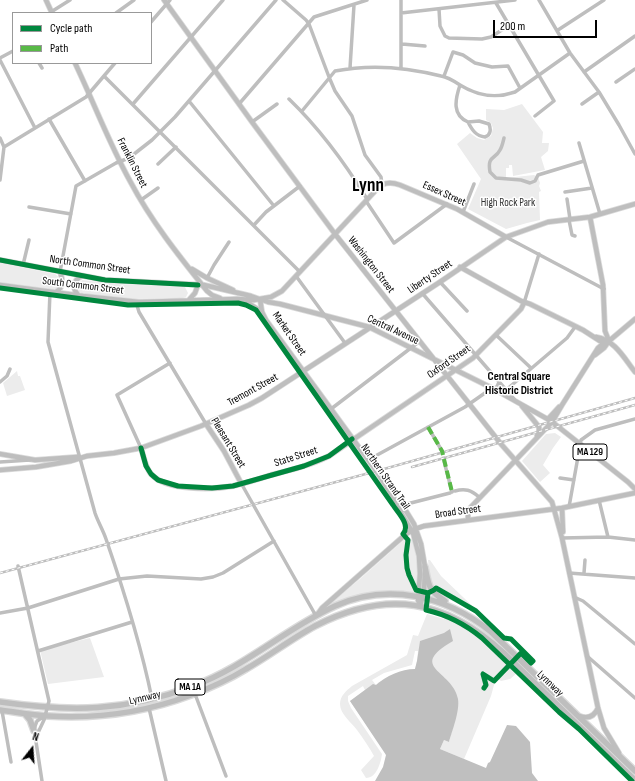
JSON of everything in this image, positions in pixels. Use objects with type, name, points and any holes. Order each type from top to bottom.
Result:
[{"type":"highway","points":[[425,567],[429,586],[433,592],[463,612]]},
{"type":"highway","name":"Lynnway","points":[[0,702],[48,708],[82,709],[102,708],[152,699],[194,686],[223,673],[316,616],[342,603],[366,596],[421,594],[463,612],[475,619],[495,635],[635,771]]},
{"type":"highway","name":"Lynnway","points":[[1,710],[44,716],[97,716],[152,707],[195,694],[236,675],[307,631],[340,614],[363,607],[381,604],[420,606],[450,615],[467,624],[484,636],[635,780]]},
{"type":"highway","points":[[152,699],[152,707]]},
{"type":"highway","points":[[23,713],[30,719],[35,734]]},
{"type":"main road","points":[[46,0],[51,12]]},
{"type":"main road","name":"Washington Street","points":[[167,1],[215,71],[335,234],[500,444],[551,499],[562,538],[603,726],[624,760]]},
{"type":"main road","name":"Franklin Street","points":[[75,64],[120,162],[154,222],[210,294],[227,300]]},
{"type":"main road","points":[[237,293],[260,299],[273,297],[282,291],[382,184]]},
{"type":"main road","name":"Essex Street","points":[[382,184],[397,184],[447,204],[506,236]]},
{"type":"main road","points":[[506,236],[548,222],[590,217],[635,204]]},
{"type":"main road","points":[[590,217],[604,289],[605,331],[609,341],[635,372]]},
{"type":"main road","name":"Liberty Street","points":[[303,371],[395,310],[422,294],[506,236]]},
{"type":"main road","name":"North Common Street","points":[[0,260],[109,280],[200,283],[237,293]]},
{"type":"main road","name":"Franklin Street","points":[[186,264],[201,275],[237,293]]},
{"type":"main road","points":[[460,267],[524,303],[530,304],[601,341],[609,341]]},
{"type":"main road","points":[[56,292],[62,284],[60,272]]},
{"type":"main road","points":[[188,301],[194,295],[200,283],[201,275]]},
{"type":"main road","points":[[78,296],[75,291],[74,284],[77,279],[82,276]]},
{"type":"main road","name":"South Common Street","points":[[0,286],[136,302],[260,299]]},
{"type":"main road","points":[[280,304],[278,299],[282,291]]},
{"type":"main road","name":"Market Street","points":[[237,299],[249,303],[262,312]]},
{"type":"main road","name":"Central Avenue","points":[[260,299],[369,327],[492,388]]},
{"type":"main road","name":"Market Street","points":[[260,299],[262,312],[266,320],[368,460],[399,506],[406,511],[417,538]]},
{"type":"main road","name":"Oxford Street","points":[[352,439],[476,355],[521,309],[524,303]]},
{"type":"main road","points":[[468,520],[468,510],[552,422],[593,356],[604,348],[609,341],[635,319]]},
{"type":"main road","name":"Tremont Street","points":[[79,458],[142,448],[206,424],[254,403],[303,371]]},
{"type":"main road","name":"MA 129","points":[[492,388],[548,419],[628,482],[635,484]]},
{"type":"main road","points":[[519,403],[539,427],[539,431],[534,441]]},
{"type":"main road","points":[[548,419],[562,405]]},
{"type":"main road","name":"Pleasant Street","points":[[206,424],[242,483]]},
{"type":"main road","name":"State Street","points":[[142,448],[146,466],[150,474],[158,480],[171,485],[184,487],[212,488],[242,483],[311,464],[329,456],[352,439]]},
{"type":"main road","points":[[0,454],[35,460],[79,458]]},
{"type":"main road","points":[[0,470],[36,467],[71,461],[79,458]]},
{"type":"main road","points":[[628,482],[635,489]]},
{"type":"main road","name":"Broad Street","points":[[414,529],[468,520],[569,507],[635,492]]},
{"type":"main road","name":"Washington Street","points":[[562,508],[562,538]]},
{"type":"main road","name":"MA 1A","points":[[316,616],[322,608],[414,529]]},
{"type":"main road","points":[[417,538],[425,567],[420,606]]},
{"type":"main road","points":[[417,538],[421,594]]},
{"type":"main road","points":[[580,716],[586,718],[593,715],[598,708]]},
{"type":"street","points":[[51,12],[70,0]]},
{"type":"street","points":[[117,12],[134,0]]},
{"type":"street","points":[[133,104],[223,0]]},
{"type":"street","points":[[60,272],[76,186],[136,154],[161,132],[276,0]]},
{"type":"street","points":[[283,0],[309,24],[335,91],[352,116],[365,155],[381,177],[382,184]]},
{"type":"street","points":[[239,104],[314,17],[366,0]]},
{"type":"street","points":[[401,0],[401,69]]},
{"type":"street","points":[[467,0],[469,6]]},
{"type":"street","points":[[401,12],[515,0]]},
{"type":"street","points":[[539,0],[558,30],[570,53],[599,92],[635,154]]},
{"type":"street","points":[[558,30],[604,0]]},
{"type":"street","points":[[152,21],[167,1]]},
{"type":"street","points":[[496,3],[508,26],[539,74],[554,101],[535,116]]},
{"type":"street","points":[[350,68],[354,5]]},
{"type":"street","points":[[439,9],[440,26],[442,32],[449,38],[482,39],[491,37],[508,26]]},
{"type":"street","points":[[584,72],[635,36]]},
{"type":"street","points":[[402,44],[425,46]]},
{"type":"street","points":[[12,52],[0,59],[35,128]]},
{"type":"street","points":[[444,76],[453,52],[475,63],[492,67],[508,66],[520,88]]},
{"type":"street","points":[[302,111],[335,71],[376,66],[444,76],[454,80],[473,92],[494,97],[505,96],[515,92],[570,53]]},
{"type":"street","points":[[40,64],[42,68]]},
{"type":"street","points":[[4,147],[86,97],[114,64]]},
{"type":"street","points":[[616,82],[635,70]]},
{"type":"street","points":[[104,76],[300,272]]},
{"type":"street","points":[[460,85],[456,112],[461,119],[468,122],[479,121],[489,124],[491,131],[490,134],[485,137],[477,135],[472,130],[468,122]]},
{"type":"street","points":[[582,104],[599,92]]},
{"type":"street","points":[[289,100],[302,111],[340,157],[394,243],[447,204]]},
{"type":"street","points":[[189,101],[274,206]]},
{"type":"street","points":[[252,122],[277,104]]},
{"type":"street","points":[[49,119],[85,181]]},
{"type":"street","points":[[0,138],[4,147],[0,180]]},
{"type":"street","points":[[504,138],[500,151],[493,156],[490,162],[490,172],[496,178],[521,180],[530,183],[535,181],[538,175],[584,161]]},
{"type":"street","points":[[579,143],[600,214]]},
{"type":"street","points":[[158,164],[176,147]]},
{"type":"street","points":[[463,212],[474,184]]},
{"type":"street","points":[[254,225],[274,206],[300,186]]},
{"type":"street","points":[[141,200],[158,188]]},
{"type":"street","points":[[565,192],[592,188]]},
{"type":"street","points":[[567,199],[572,235],[575,236]]},
{"type":"street","points":[[29,207],[71,214]]},
{"type":"street","points":[[506,236],[604,289]]},
{"type":"street","points":[[24,265],[29,240]]},
{"type":"street","points":[[207,278],[214,264],[229,242]]},
{"type":"street","name":"Oxford Street","points":[[524,303],[539,254]]},
{"type":"street","points":[[296,276],[345,343]]},
{"type":"street","points":[[440,282],[467,311]]},
{"type":"street","points":[[50,292],[48,342],[95,513],[119,579],[144,662],[152,699]]},
{"type":"street","points":[[422,294],[519,403]]},
{"type":"street","name":"Pleasant Street","points":[[136,302],[139,312],[206,424]]},
{"type":"street","points":[[506,390],[567,338],[575,327]]},
{"type":"street","points":[[496,335],[532,368]]},
{"type":"street","points":[[331,409],[420,341]]},
{"type":"street","points":[[142,448],[117,395],[170,364]]},
{"type":"street","points":[[0,382],[7,376],[10,369]]},
{"type":"street","points":[[368,460],[469,404],[492,388],[497,387],[499,382]]},
{"type":"street","points":[[569,507],[580,444],[584,437],[594,430],[635,419]]},
{"type":"street","points":[[428,427],[442,451]]},
{"type":"street","points":[[0,462],[35,460]]},
{"type":"street","points":[[444,461],[452,492]]},
{"type":"street","points":[[560,478],[574,480]]},
{"type":"street","name":"Pleasant Street","points":[[242,483],[316,616]]},
{"type":"street","points":[[399,506],[464,489],[470,490],[479,498]]},
{"type":"street","points":[[599,500],[608,537]]},
{"type":"street","points":[[562,538],[608,537],[635,540]]},
{"type":"street","points":[[0,613],[28,608],[119,579],[147,576],[201,579],[213,577],[223,573],[274,541]]},
{"type":"street","points":[[584,573],[585,560]]},
{"type":"street","points":[[18,566],[49,700],[44,720],[35,734]]},
{"type":"street","points":[[569,573],[635,578]]},
{"type":"street","points":[[574,597],[583,601],[635,644]]},
{"type":"street","points":[[38,651],[132,622]]},
{"type":"street","points":[[587,656],[635,698]]},
{"type":"street","points":[[195,694],[226,776]]},
{"type":"street","points":[[152,707],[166,781]]},
{"type":"street","points":[[1,710],[11,762]]},
{"type":"street","points":[[42,781],[35,734],[36,723],[44,716]]},
{"type":"green space","name":"High Rock Park","points":[[522,104],[543,132],[542,143],[549,143],[548,151],[541,157],[545,170],[513,176],[512,165],[509,165],[509,168],[506,168],[506,178],[534,175],[538,177],[541,191],[539,192],[540,220],[506,229],[468,209],[481,179],[457,144],[470,133],[477,138],[484,140],[491,136],[493,128],[491,123],[486,120],[486,109],[504,110]]},
{"type":"green space","points":[[0,263],[55,274],[60,278],[59,287],[54,290],[0,283]]},
{"type":"green space","points":[[82,280],[117,284],[185,287],[188,293],[186,297],[183,298],[135,299],[83,294],[79,292],[77,287]]},
{"type":"green space","points":[[17,371],[25,390],[7,396],[3,383]]},
{"type":"green space","points":[[555,433],[561,437],[543,465],[550,473],[540,482],[522,461],[546,434]]},
{"type":"green space","points":[[409,537],[415,546],[418,572],[416,592],[408,593],[384,591],[368,593],[346,599],[324,609],[405,539]]},
{"type":"green space","points":[[428,560],[430,560],[441,576],[486,619],[484,621],[469,609],[438,594],[430,584]]},
{"type":"green space","points":[[427,614],[445,618],[463,626],[477,635],[517,673],[510,679],[501,681],[498,679],[494,685],[491,696],[464,759],[440,749],[444,740],[449,742],[457,711],[415,669],[418,651],[415,651],[412,665],[384,673],[372,680],[376,685],[379,682],[385,694],[387,757],[350,701],[365,690],[363,686],[348,696],[348,701],[351,708],[382,754],[376,773],[366,778],[361,770],[374,756],[355,727],[346,718],[340,708],[342,696],[352,686],[407,655],[413,635],[418,636]]},
{"type":"green space","points":[[90,638],[104,677],[48,684],[40,650]]},
{"type":"shaded area","points":[[450,629],[453,641],[433,657],[433,664],[454,689],[458,699],[457,715],[449,742],[444,740],[440,749],[486,768],[507,725],[516,726],[530,742],[532,773],[538,781],[375,781],[383,767],[386,755],[350,701],[373,684],[376,685],[389,676],[404,670],[415,669],[420,641],[444,633]]},
{"type":"tunnel","points":[[442,451],[444,461]]},
{"type":"railway","points":[[0,573],[384,469],[635,398]]},
{"type":"railway","points":[[412,467],[635,405]]},
{"type":"marked path","points":[[428,427],[442,451],[452,492]]},
{"type":"cycle path","points":[[0,260],[105,280],[198,285]]},
{"type":"cycle path","name":"Northern Strand Trail","points":[[0,288],[128,305],[238,303],[256,310],[403,519],[406,527],[403,534],[408,540],[406,555],[409,575],[416,590],[428,593]]},
{"type":"cycle path","points":[[141,448],[146,466],[151,474],[158,480],[178,486],[212,488],[233,486],[304,466],[329,456],[352,439]]},
{"type":"cycle path","points":[[428,593],[436,588],[476,611],[504,638],[511,639],[533,661],[531,663],[521,653],[494,681],[483,674],[486,685],[484,688]]},
{"type":"cycle path","points":[[428,593],[426,610],[456,621],[469,628],[482,638],[632,781]]},
{"type":"district","name":"Lynn","points":[[368,186]]},
{"type":"district","name":"Central Square Historic District","points":[[519,384]]}]
